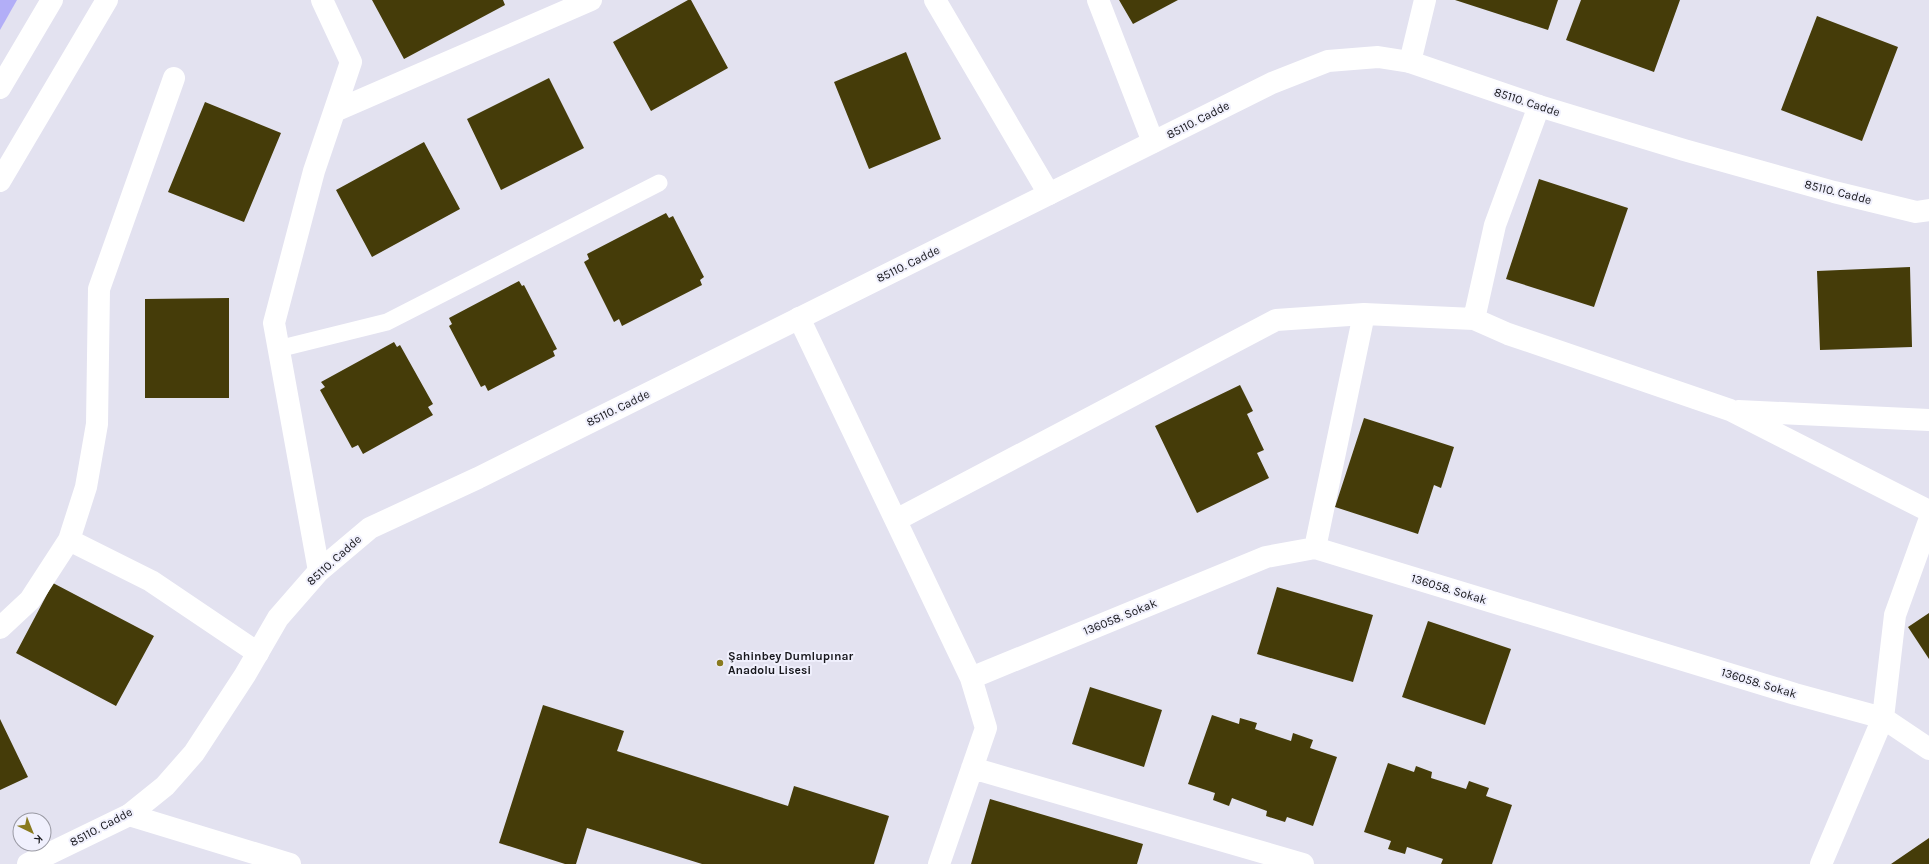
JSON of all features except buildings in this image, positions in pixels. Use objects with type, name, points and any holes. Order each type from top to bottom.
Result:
[{"type":"street","points":[[0,88],[52,0]]},
{"type":"street","points":[[0,181],[107,0]]},
{"type":"street","points":[[319,571],[274,323],[314,171],[351,62],[322,0]]},
{"type":"street","points":[[335,111],[591,0]]},
{"type":"street","points":[[935,0],[1049,194]]},
{"type":"street","points":[[1098,0],[1153,142]]},
{"type":"street","points":[[1410,62],[1425,0]]},
{"type":"street","name":"85110. Cadde","points":[[28,864],[129,815],[165,786],[194,753],[258,653],[278,618],[319,571],[370,528],[478,478],[1272,83],[1328,61],[1378,57],[1410,62],[1539,106],[1684,150],[1834,192],[1916,212],[1929,210]]},
{"type":"street","points":[[0,628],[30,600],[69,540],[86,487],[97,424],[99,289],[174,78]]},
{"type":"street","points":[[1474,319],[1495,225],[1539,106]]},
{"type":"street","points":[[1315,548],[1364,314]]},
{"type":"street","points":[[896,520],[1276,320],[1364,314],[1474,319],[1508,334],[1730,410],[1929,511]]},
{"type":"street","points":[[799,318],[971,678],[986,728],[939,864]]},
{"type":"street","points":[[1730,410],[1929,420]]},
{"type":"street","points":[[1821,864],[1883,718],[1895,615],[1929,521]]},
{"type":"street","points":[[69,540],[152,581],[258,653]]},
{"type":"street","name":"136058. Sokak","points":[[971,678],[1266,557],[1315,548],[1795,694],[1883,718],[1929,749]]},
{"type":"street","points":[[972,768],[1303,864]]},
{"type":"street","points":[[129,815],[290,864]]},
{"type":"lane","points":[[278,349],[387,322],[659,183]]},
{"type":"shaded area","points":[[0,0],[17,0],[0,30]]},
{"type":"place","name":"Şahinbey Dumlupınar Anadolu Lisesi","points":[[720,663]]}]
